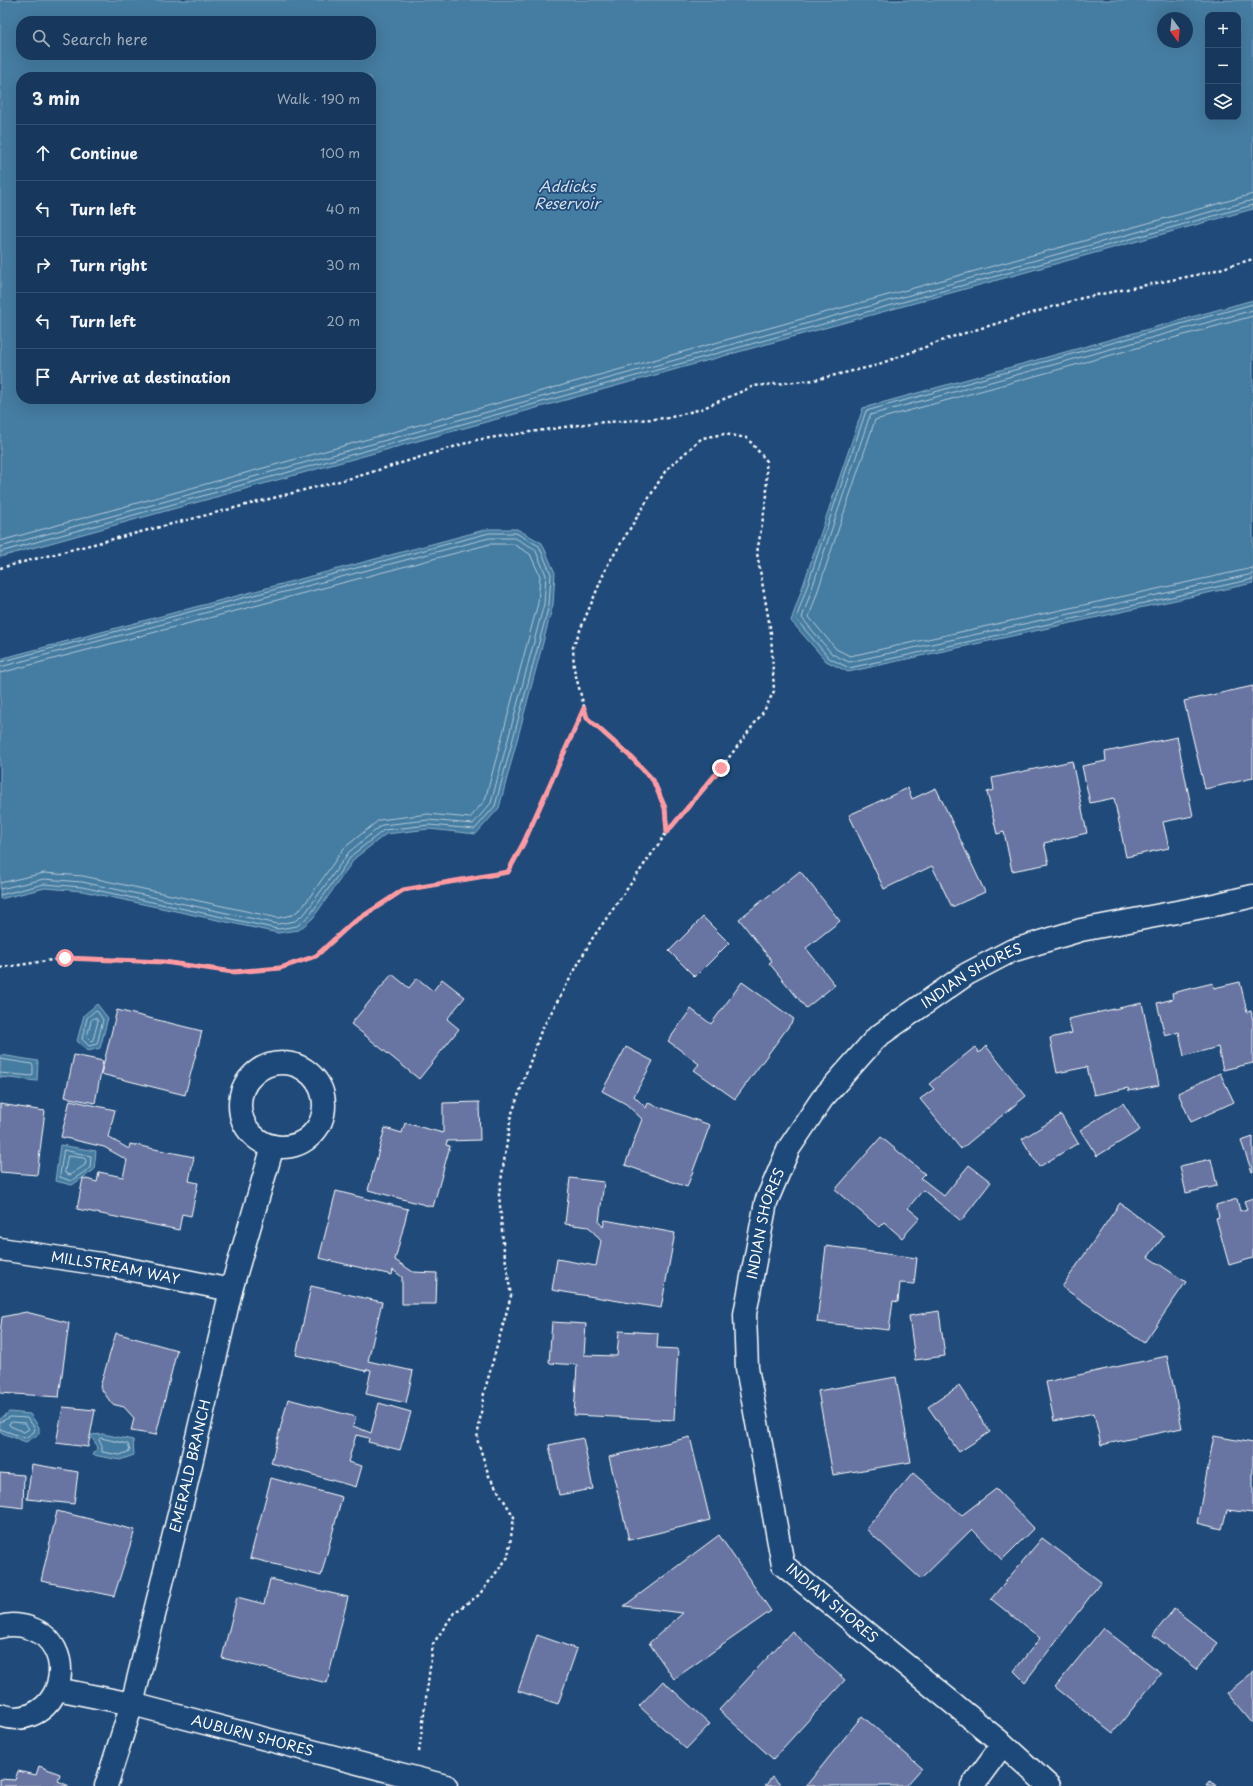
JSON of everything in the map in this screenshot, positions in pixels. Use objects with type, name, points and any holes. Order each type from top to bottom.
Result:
[{"type":"street","name":"INDIAN SHORES","points":[[1049,1786],[1003,1744],[783,1565],[756,1422],[747,1360],[745,1314],[766,1202],[789,1148],[822,1099],[877,1037],[967,974],[1011,951],[1082,930],[1219,904],[1253,896]]},
{"type":"street","name":"EMERALD BRANCH","points":[[106,1786],[132,1704],[184,1498],[231,1290],[273,1146]]},
{"type":"street","name":"MILLSTREAM WAY","points":[[0,1249],[108,1265],[231,1290]]},
{"type":"street","points":[[0,1627],[22,1625],[38,1631],[50,1642],[59,1656],[61,1673],[58,1689],[48,1703],[33,1714],[15,1718],[0,1715]]},
{"type":"street","name":"AUBURN SHORES","points":[[58,1689],[132,1704],[446,1786]]},
{"type":"street","points":[[972,1786],[1003,1744]]},
{"type":"path","points":[[0,568],[359,476],[476,440],[592,423],[668,418],[701,409],[754,386],[814,380],[874,366],[955,336],[1082,298],[1206,274],[1253,259]]},
{"type":"path","points":[[416,1778],[433,1644],[454,1613],[479,1595],[508,1557],[514,1517],[489,1476],[477,1439],[484,1393],[511,1296],[503,1243],[499,1194],[511,1116],[544,1025],[592,939],[667,832],[721,768],[764,711],[774,691],[771,633],[757,553],[767,495],[766,460],[747,438],[724,434],[702,438],[666,470],[606,566],[572,647],[574,669],[587,718],[632,758],[653,780],[665,808],[667,832]]},
{"type":"path","points":[[0,968],[65,958],[164,962],[233,972],[280,968],[316,956],[351,924],[403,890],[508,872],[524,842],[584,708]]},
{"type":"water","name":"Addicks Reservoir","points":[[0,0],[1253,0],[1253,209],[0,557]]},
{"type":"water","points":[[1253,300],[1253,583],[848,672],[826,661],[791,621],[863,408]]},
{"type":"water","points":[[488,529],[517,529],[542,543],[555,573],[553,605],[499,808],[476,834],[429,829],[386,834],[355,858],[313,918],[299,930],[278,933],[82,891],[45,888],[0,899],[0,659]]},
{"type":"water","points":[[97,1004],[108,1018],[100,1048],[88,1051],[77,1041],[84,1015]]},
{"type":"water","points":[[1,1055],[38,1061],[37,1081],[0,1077]]},
{"type":"water","points":[[60,1145],[96,1151],[94,1170],[72,1185],[55,1181]]},
{"type":"water","points":[[9,1412],[30,1414],[39,1427],[39,1434],[26,1442],[2,1433],[0,1431],[0,1419]]},
{"type":"water","points":[[103,1434],[133,1440],[134,1455],[120,1460],[93,1455],[98,1447],[90,1435]]},
{"type":"building","points":[[1253,686],[1253,778],[1205,789],[1184,701]]},
{"type":"building","points":[[1177,737],[1193,816],[1163,822],[1169,848],[1126,857],[1114,798],[1090,803],[1082,766],[1106,761],[1105,752]]},
{"type":"building","points":[[1072,761],[1087,833],[1044,843],[1049,864],[1012,871],[1004,832],[997,834],[987,792],[994,790],[992,778]]},
{"type":"building","points":[[908,788],[912,799],[936,788],[985,892],[952,907],[932,866],[884,889],[849,815]]},
{"type":"building","points":[[800,871],[840,921],[806,948],[835,985],[806,1008],[769,963],[772,961],[739,919]]},
{"type":"building","points":[[703,917],[729,943],[695,977],[669,951]]},
{"type":"building","points":[[392,974],[409,988],[417,978],[433,991],[442,979],[465,997],[447,1019],[459,1029],[419,1079],[351,1024]]},
{"type":"building","points":[[742,982],[794,1019],[735,1099],[694,1070],[699,1064],[668,1041],[691,1009],[711,1024]]},
{"type":"building","points":[[1240,982],[1247,1012],[1251,1011],[1253,1021],[1253,1063],[1223,1070],[1218,1047],[1184,1056],[1179,1032],[1165,1036],[1157,1003],[1173,999],[1172,993],[1213,983],[1214,988]]},
{"type":"building","points":[[1142,1003],[1159,1085],[1129,1091],[1128,1088],[1094,1095],[1087,1067],[1057,1073],[1050,1038],[1072,1033],[1068,1019]]},
{"type":"building","points":[[117,1010],[202,1031],[185,1095],[101,1074]]},
{"type":"building","points":[[986,1046],[1026,1096],[961,1149],[920,1099],[934,1089],[929,1084],[975,1047],[979,1053]]},
{"type":"building","points":[[626,1047],[653,1061],[634,1096],[646,1108],[648,1103],[710,1125],[687,1187],[625,1165],[642,1119],[626,1104],[602,1091]]},
{"type":"building","points":[[74,1055],[103,1061],[95,1103],[65,1097]]},
{"type":"building","points":[[1220,1073],[1234,1102],[1191,1122],[1178,1093]]},
{"type":"building","points":[[70,1100],[115,1110],[108,1137],[129,1149],[130,1144],[194,1157],[189,1181],[198,1183],[191,1216],[182,1214],[179,1230],[77,1209],[83,1178],[97,1182],[99,1172],[123,1177],[127,1160],[104,1147],[61,1137]]},
{"type":"building","points":[[479,1102],[480,1140],[447,1141],[446,1145],[450,1146],[433,1207],[368,1190],[385,1128],[402,1133],[405,1123],[443,1133],[443,1103]]},
{"type":"building","points":[[1123,1103],[1140,1130],[1097,1156],[1080,1130]]},
{"type":"building","points":[[0,1104],[45,1111],[37,1175],[0,1172]]},
{"type":"building","points":[[1061,1115],[1078,1143],[1039,1167],[1022,1139]]},
{"type":"building","points":[[881,1137],[925,1174],[921,1178],[944,1196],[969,1165],[991,1182],[961,1221],[923,1190],[908,1208],[920,1218],[902,1238],[884,1222],[879,1227],[835,1190]]},
{"type":"building","points":[[1253,1137],[1253,1172],[1252,1172],[1241,1141]]},
{"type":"building","points":[[1211,1159],[1217,1186],[1186,1193],[1180,1166]]},
{"type":"building","points":[[570,1178],[604,1182],[599,1222],[603,1227],[605,1220],[675,1233],[661,1308],[552,1290],[557,1259],[596,1266],[601,1241],[589,1227],[565,1224]]},
{"type":"building","points":[[336,1191],[408,1209],[395,1260],[413,1272],[437,1273],[436,1304],[402,1304],[402,1277],[393,1270],[392,1275],[319,1258]]},
{"type":"building","points":[[1253,1198],[1253,1258],[1229,1265],[1216,1218],[1219,1217],[1216,1205],[1237,1199],[1240,1211],[1247,1209],[1244,1201]]},
{"type":"building","points":[[1120,1203],[1164,1236],[1148,1257],[1186,1282],[1144,1343],[1062,1287]]},
{"type":"building","points":[[826,1246],[917,1258],[914,1284],[900,1283],[898,1302],[893,1301],[889,1330],[817,1322]]},
{"type":"building","points":[[311,1286],[382,1302],[368,1361],[413,1371],[406,1403],[366,1394],[371,1370],[367,1369],[366,1371],[296,1355]]},
{"type":"building","points":[[939,1311],[945,1356],[915,1360],[909,1316]]},
{"type":"building","points":[[26,1312],[69,1323],[59,1397],[0,1393],[0,1333],[2,1317]]},
{"type":"building","points":[[552,1322],[586,1324],[584,1355],[617,1356],[619,1331],[658,1333],[657,1348],[678,1349],[674,1420],[574,1415],[577,1365],[549,1363]]},
{"type":"building","points":[[116,1333],[177,1350],[156,1435],[131,1431],[134,1418],[124,1407],[112,1404],[100,1387]]},
{"type":"building","points":[[1167,1356],[1182,1428],[1101,1445],[1094,1413],[1054,1421],[1046,1382]]},
{"type":"building","points":[[896,1377],[911,1462],[833,1475],[818,1391]]},
{"type":"building","points":[[959,1386],[990,1432],[959,1452],[928,1407]]},
{"type":"building","points":[[288,1399],[356,1417],[353,1426],[371,1433],[379,1403],[411,1412],[400,1450],[368,1442],[369,1438],[356,1435],[348,1462],[362,1466],[356,1487],[271,1463]]},
{"type":"building","points":[[63,1407],[95,1410],[88,1447],[56,1443]]},
{"type":"building","points":[[1214,1436],[1253,1443],[1253,1513],[1227,1510],[1222,1529],[1197,1523]]},
{"type":"building","points":[[690,1437],[710,1520],[629,1540],[609,1457]]},
{"type":"building","points":[[583,1438],[593,1489],[559,1495],[549,1445]]},
{"type":"building","points":[[32,1464],[78,1472],[74,1504],[27,1499]]},
{"type":"building","points":[[0,1473],[24,1475],[23,1508],[0,1505]]},
{"type":"building","points":[[913,1473],[962,1515],[996,1489],[1034,1528],[1002,1560],[972,1529],[921,1579],[866,1529]]},
{"type":"building","points":[[271,1478],[342,1497],[321,1576],[250,1558]]},
{"type":"building","points":[[57,1511],[135,1530],[114,1596],[41,1581]]},
{"type":"building","points":[[719,1535],[771,1611],[674,1679],[649,1643],[683,1613],[624,1606]]},
{"type":"building","points":[[1042,1538],[1101,1582],[1025,1682],[1014,1671],[1040,1638],[991,1599]]},
{"type":"building","points":[[270,1579],[348,1597],[327,1683],[222,1658],[237,1597],[264,1604]]},
{"type":"building","points":[[1174,1609],[1218,1643],[1197,1669],[1153,1635]]},
{"type":"building","points":[[1103,1628],[1161,1673],[1113,1733],[1055,1687]]},
{"type":"building","points":[[792,1631],[845,1680],[773,1759],[719,1710]]},
{"type":"building","points":[[537,1635],[577,1649],[558,1704],[518,1691]]},
{"type":"building","points":[[1253,1672],[1253,1724],[1227,1693]]},
{"type":"building","points":[[663,1681],[710,1724],[686,1749],[639,1706]]},
{"type":"building","points":[[862,1716],[922,1768],[906,1786],[806,1786]]},
{"type":"building","points":[[39,1766],[60,1774],[58,1781],[69,1786],[0,1786],[0,1779],[15,1780],[18,1771],[36,1775]]},
{"type":"building","points":[[772,1777],[782,1786],[765,1786]]},
{"type":"building","points":[[1211,1781],[1216,1786],[1207,1786]]},
{"type":"route","points":[[65,958],[164,962],[233,972],[280,968],[316,956],[351,924],[403,890],[508,872],[524,842],[584,708],[587,718],[632,758],[653,780],[665,808],[667,832],[721,768]]}]
